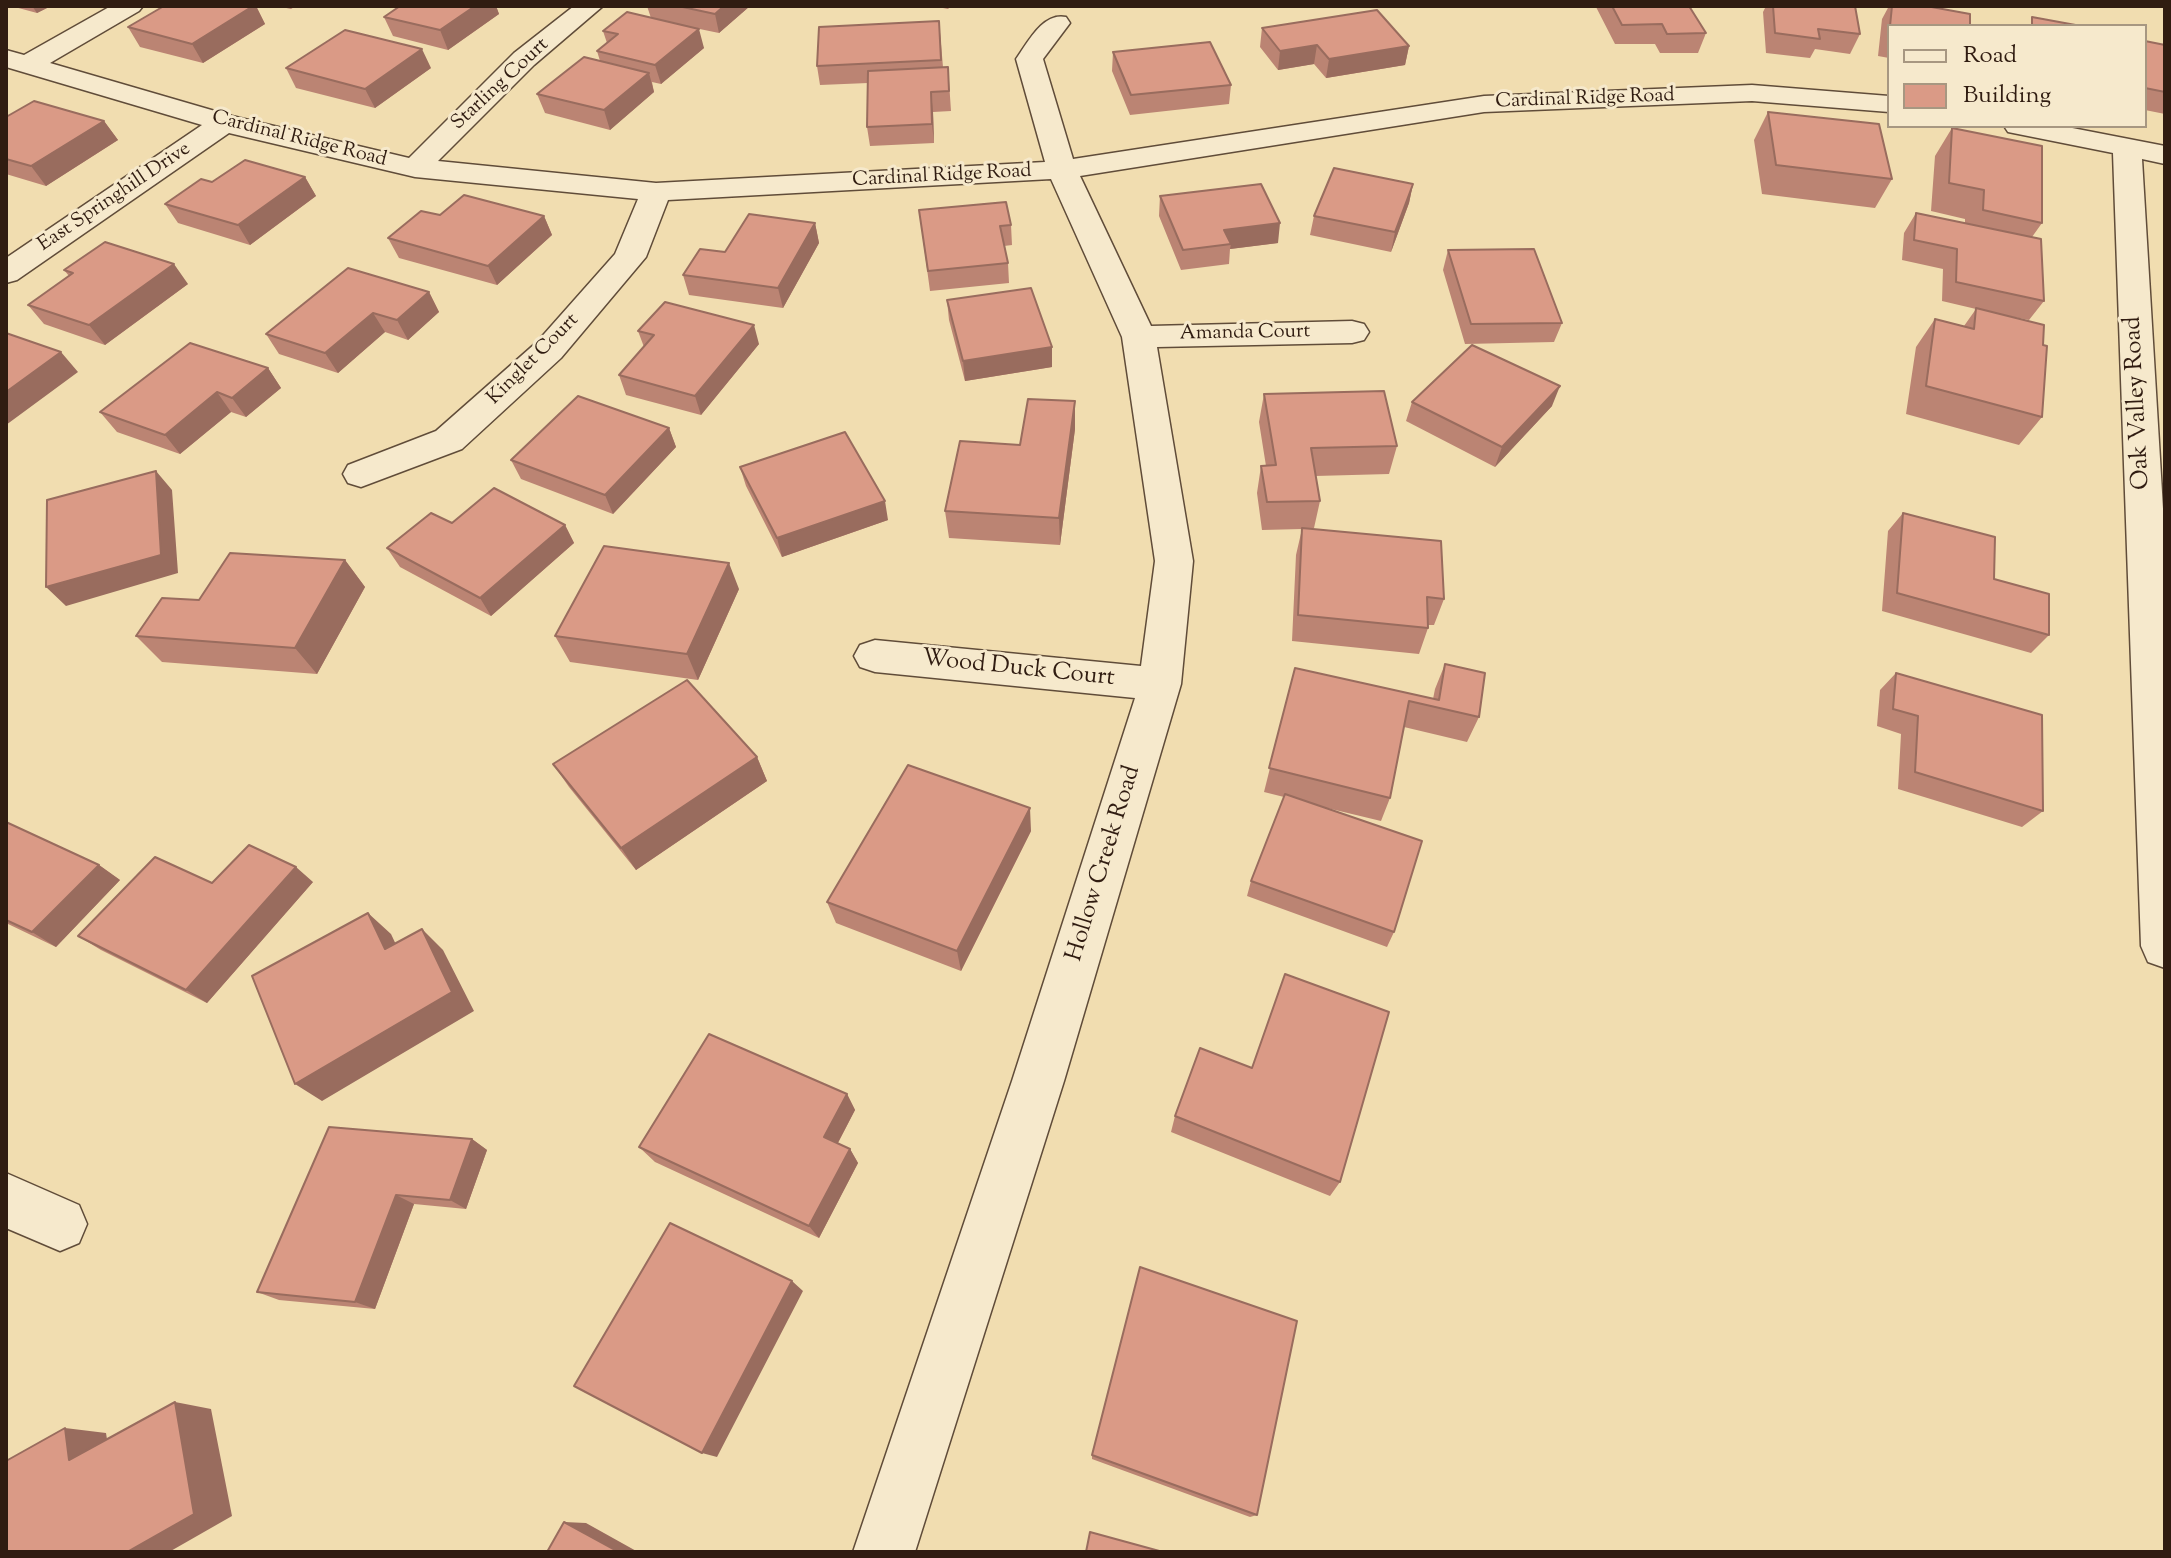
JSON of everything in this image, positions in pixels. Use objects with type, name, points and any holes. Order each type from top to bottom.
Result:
[{"type":"street","points":[[17,61],[130,6]]},
{"type":"street","name":"Starling Court","points":[[415,168],[524,59],[590,6]]},
{"type":"street","name":"Hollow Creek Road","points":[[884,1552],[1038,1081],[1160,684],[1174,561],[1139,337],[1062,170],[1029,59],[1057,23]]},
{"type":"street","name":"Cardinal Ridge Road","points":[[17,61],[224,123],[415,168],[656,192],[1062,170],[1484,104],[1752,93],[1887,104]]},
{"type":"street","name":"East Springhill Drive","points":[[6,273],[224,123]]},
{"type":"street","points":[[2028,128],[2165,155]]},
{"type":"street","name":"Oak Valley Road","points":[[2127,147],[2165,946]]},
{"type":"street","name":"Kinglet Court","points":[[361,474],[449,440],[549,350],[630,257],[656,192]]},
{"type":"street","name":"Amanda Court","points":[[1139,337],[1352,332]]},
{"type":"street","name":"Wood Duck Court","points":[[875,656],[1160,684]]},
{"type":"street","points":[[6,1200],[60,1224]]},
{"type":"building","points":[[164,6],[253,6],[192,44],[128,27]]},
{"type":"building","points":[[400,6],[475,6],[440,30],[384,17]]},
{"type":"building","points":[[678,6],[724,6],[715,14]]},
{"type":"building","points":[[1612,6],[1689,6],[1706,33],[1667,34],[1662,24],[1622,25]]},
{"type":"building","points":[[1773,6],[1855,6],[1860,34],[1818,29],[1820,39],[1775,33]]},
{"type":"building","points":[[1892,6],[1926,6],[1970,14],[1970,24],[1890,24]]},
{"type":"building","points":[[1377,10],[1409,46],[1329,59],[1317,45],[1280,51],[1262,28]]},
{"type":"building","points":[[627,12],[699,29],[655,65],[597,51],[618,34],[603,31]]},
{"type":"building","points":[[2032,17],[2070,24],[2032,24]]},
{"type":"building","points":[[939,21],[941,60],[817,66],[819,27]]},
{"type":"building","points":[[345,30],[422,49],[365,89],[286,68]]},
{"type":"building","points":[[2147,41],[2165,45],[2165,92],[2147,88]]},
{"type":"building","points":[[1210,42],[1231,85],[1131,95],[1113,52]]},
{"type":"building","points":[[584,57],[649,73],[604,110],[537,94]]},
{"type":"building","points":[[948,67],[949,91],[931,92],[932,124],[867,127],[868,71]]},
{"type":"building","points":[[34,101],[104,121],[31,166],[6,159],[6,117]]},
{"type":"building","points":[[1768,112],[1879,124],[1892,179],[1776,165]]},
{"type":"building","points":[[1952,128],[2042,146],[2042,223],[1983,210],[1984,190],[1949,183]]},
{"type":"building","points":[[245,160],[305,177],[238,225],[165,204],[201,179],[212,182]]},
{"type":"building","points":[[1334,168],[1413,184],[1395,232],[1314,216]]},
{"type":"building","points":[[1261,184],[1280,223],[1224,230],[1231,244],[1183,250],[1160,196]]},
{"type":"building","points":[[464,195],[544,216],[488,266],[388,238],[421,211],[440,215]]},
{"type":"building","points":[[1006,202],[1011,225],[1000,226],[1008,263],[928,271],[919,210]]},
{"type":"building","points":[[1916,213],[2041,239],[2044,301],[1956,282],[1957,249],[1914,240]]},
{"type":"building","points":[[749,214],[815,223],[778,288],[683,275],[700,249],[725,252]]},
{"type":"building","points":[[105,242],[174,264],[89,325],[28,305],[73,273],[64,270]]},
{"type":"building","points":[[1534,249],[1562,323],[1471,324],[1448,250]]},
{"type":"building","points":[[348,268],[429,292],[397,320],[373,313],[325,353],[266,334]]},
{"type":"building","points":[[1031,288],[1052,347],[963,361],[947,300]]},
{"type":"building","points":[[665,302],[754,325],[695,396],[619,375],[654,335],[638,331]]},
{"type":"building","points":[[1976,308],[2044,325],[2043,345],[2047,346],[2042,417],[1926,386],[1935,319],[1974,329]]},
{"type":"building","points":[[6,333],[61,352],[6,392]]},
{"type":"building","points":[[190,343],[268,368],[232,398],[217,392],[165,435],[100,412]]},
{"type":"building","points":[[1472,345],[1560,386],[1502,447],[1412,402]]},
{"type":"building","points":[[1384,391],[1397,446],[1311,448],[1320,501],[1267,502],[1261,466],[1276,465],[1264,394]]},
{"type":"building","points":[[578,396],[669,428],[605,495],[511,460]]},
{"type":"building","points":[[1028,399],[1075,401],[1059,518],[945,511],[960,441],[1020,445]]},
{"type":"building","points":[[845,432],[885,501],[777,538],[740,467]]},
{"type":"building","points":[[156,471],[161,555],[46,587],[47,500]]},
{"type":"building","points":[[494,488],[565,525],[480,598],[387,548],[431,513],[452,523]]},
{"type":"building","points":[[1903,513],[1995,537],[1994,579],[2049,594],[2049,635],[1897,593]]},
{"type":"building","points":[[1302,528],[1441,541],[1444,599],[1427,597],[1428,628],[1298,615]]},
{"type":"building","points":[[604,546],[729,563],[687,654],[555,636]]},
{"type":"building","points":[[230,553],[345,560],[295,648],[136,636],[162,598],[199,600]]},
{"type":"building","points":[[1445,664],[1485,673],[1479,717],[1409,701],[1390,798],[1269,768],[1295,668],[1439,700]]},
{"type":"building","points":[[1896,673],[2042,715],[2043,811],[1915,772],[1918,716],[1893,709]]},
{"type":"building","points":[[687,680],[757,757],[621,848],[553,764]]},
{"type":"building","points":[[908,765],[1030,808],[957,951],[827,902]]},
{"type":"building","points":[[1285,794],[1422,841],[1394,932],[1251,881]]},
{"type":"building","points":[[6,822],[99,865],[32,932],[6,920]]},
{"type":"building","points":[[249,845],[296,867],[186,990],[78,936],[155,857],[212,883]]},
{"type":"building","points":[[368,913],[385,949],[422,929],[452,992],[295,1084],[252,976]]},
{"type":"building","points":[[1285,974],[1389,1012],[1340,1182],[1175,1116],[1200,1048],[1252,1068]]},
{"type":"building","points":[[709,1034],[847,1094],[824,1137],[850,1149],[809,1226],[639,1147]]},
{"type":"building","points":[[329,1127],[472,1139],[450,1200],[396,1195],[355,1302],[257,1292]]},
{"type":"building","points":[[670,1223],[792,1281],[702,1453],[574,1386]]},
{"type":"building","points":[[1140,1267],[1297,1321],[1257,1515],[1092,1455]]},
{"type":"building","points":[[175,1402],[194,1514],[127,1552],[6,1552],[6,1461],[65,1428],[69,1460]]},
{"type":"building","points":[[564,1522],[619,1552],[547,1552]]},
{"type":"building","points":[[1090,1532],[1163,1552],[1086,1552]]}]
